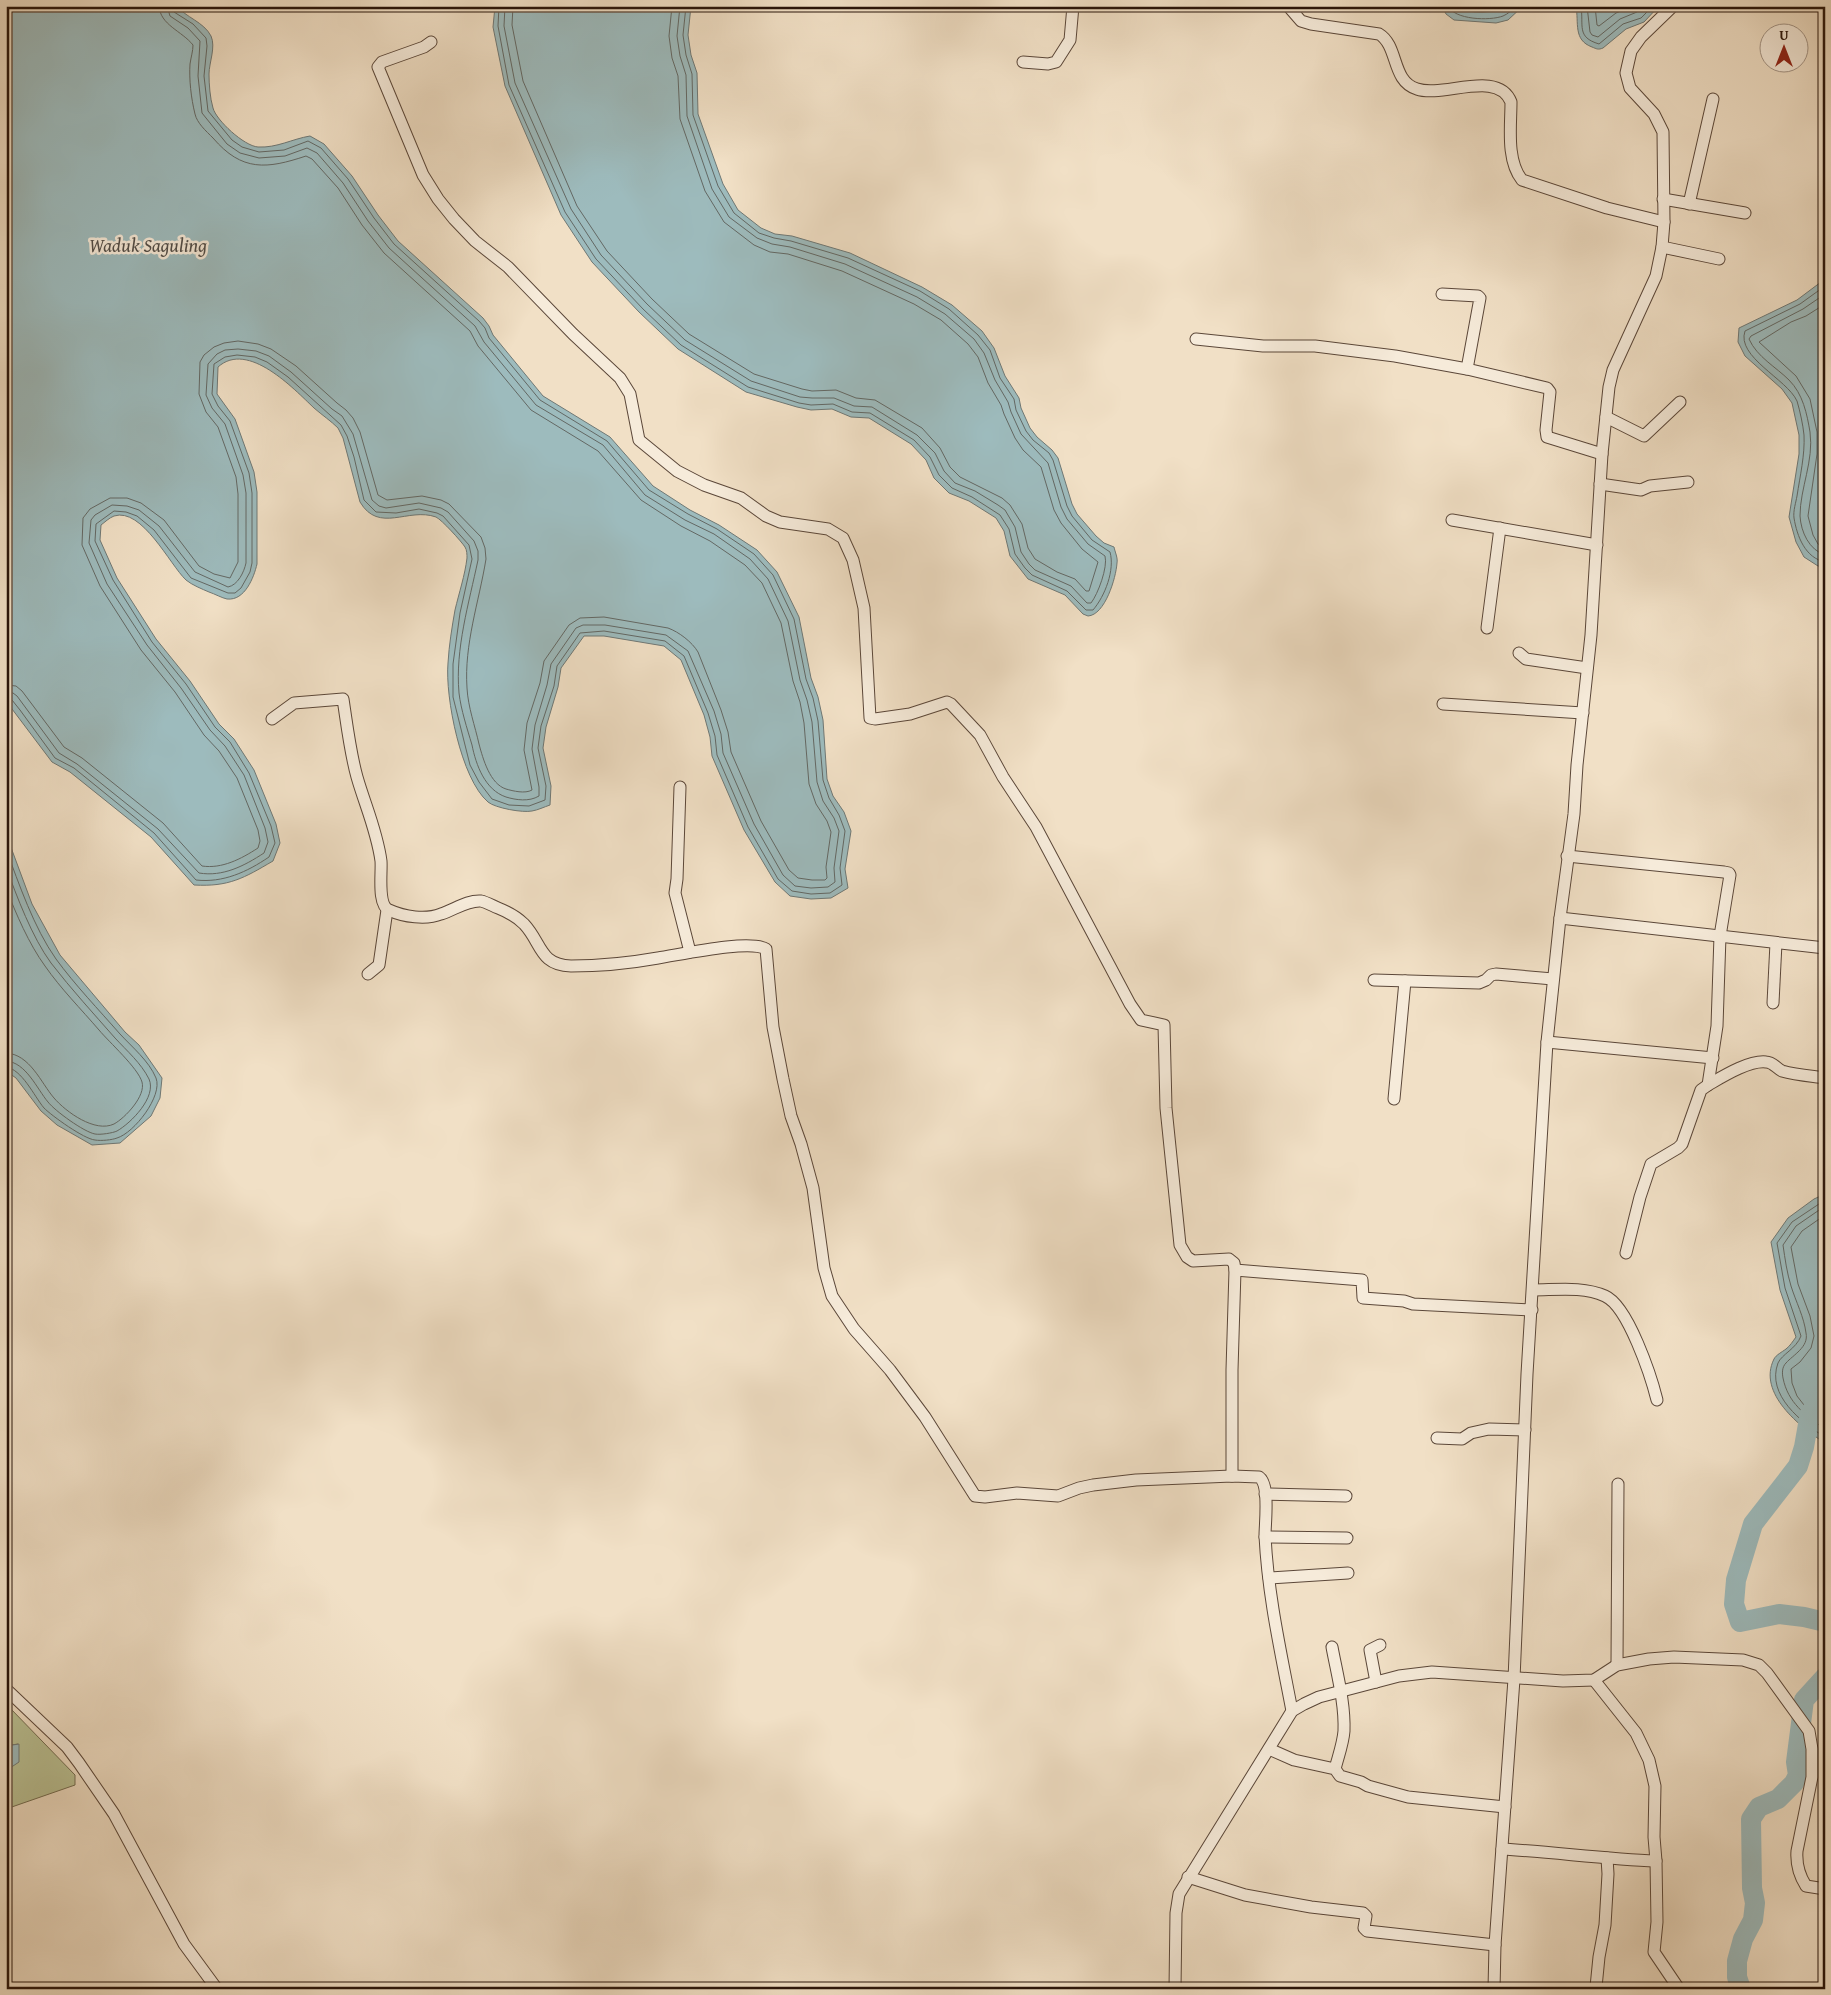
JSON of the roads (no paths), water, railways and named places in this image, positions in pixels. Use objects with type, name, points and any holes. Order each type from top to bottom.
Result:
[{"type":"street","points":[[1023,62],[1048,64],[1056,62],[1070,40],[1074,6]]},
{"type":"street","points":[[1288,6],[1301,21],[1379,34],[1385,37],[1400,74],[1410,86],[1418,90],[1430,91],[1484,86],[1495,86],[1502,89],[1508,94],[1511,102],[1512,160],[1522,180],[1607,208],[1664,222]]},
{"type":"street","points":[[1494,1989],[1495,1945],[1514,1679],[1525,1430],[1547,1042],[1560,918],[1574,814],[1597,545],[1602,454],[1613,370],[1623,344],[1656,276],[1662,246],[1664,222],[1662,132],[1654,114],[1630,88],[1626,73],[1631,51],[1641,37],[1673,6]]},
{"type":"street","points":[[431,42],[424,47],[382,62],[378,67],[423,175],[438,199],[475,241],[508,267],[573,334],[620,378],[630,394],[639,440],[677,471],[704,485],[742,498],[766,516],[780,522],[828,529],[843,538],[853,560],[864,608],[869,716],[871,719],[910,714],[947,702],[951,704],[983,738],[1003,777],[1036,827],[1130,1004],[1141,1020],[1164,1025],[1166,1108],[1180,1245],[1190,1259],[1229,1259],[1234,1263],[1232,1476]]},
{"type":"street","points":[[1689,204],[1712,99]]},
{"type":"street","points":[[1663,199],[1745,213]]},
{"type":"street","points":[[1662,246],[1719,259]]},
{"type":"street","points":[[1442,294],[1478,296],[1480,298],[1467,369]]},
{"type":"street","points":[[1196,339],[1263,346],[1314,346],[1396,356],[1467,369],[1547,388],[1550,392],[1547,437],[1602,454]]},
{"type":"street","points":[[1606,417],[1644,436],[1680,402]]},
{"type":"street","points":[[1600,484],[1641,490],[1650,486],[1688,482]]},
{"type":"street","points":[[1452,520],[1597,545]]},
{"type":"street","points":[[1487,628],[1500,528]]},
{"type":"street","points":[[1519,653],[1526,659],[1587,668]]},
{"type":"street","points":[[272,719],[294,703],[343,699],[357,776],[371,819],[381,862],[382,903],[387,910],[406,915],[431,916],[440,915],[466,904],[481,901],[516,917],[538,942],[543,955],[554,964],[571,966],[620,963],[709,948],[756,946],[764,948],[767,952],[773,1027],[791,1116],[802,1144],[814,1188],[824,1268],[832,1296],[854,1329],[890,1370],[925,1417],[973,1494],[985,1497],[1017,1494],[1058,1496],[1093,1485],[1136,1480],[1232,1476],[1259,1477],[1265,1483],[1265,1537],[1276,1637],[1292,1711]]},
{"type":"street","points":[[1444,704],[1583,713]]},
{"type":"street","points":[[680,787],[675,893],[690,952]]},
{"type":"street","points":[[1568,856],[1729,873],[1720,936],[1717,1026],[1708,1085]]},
{"type":"street","points":[[368,974],[379,965],[387,910]]},
{"type":"street","points":[[1560,918],[1776,944],[1825,948]]},
{"type":"street","points":[[1774,1003],[1776,944]]},
{"type":"street","points":[[1374,980],[1479,984],[1491,975],[1496,974],[1553,979]]},
{"type":"street","points":[[1394,1098],[1405,981]]},
{"type":"street","points":[[1547,1042],[1713,1058]]},
{"type":"street","points":[[1626,1252],[1640,1197],[1652,1164],[1682,1144],[1700,1090],[1739,1068],[1764,1061],[1791,1073],[1825,1078]]},
{"type":"street","points":[[1235,1270],[1362,1280],[1363,1298],[1404,1300],[1413,1304],[1532,1310]]},
{"type":"street","points":[[1533,1290],[1589,1290],[1608,1297],[1619,1310],[1638,1345],[1650,1372],[1657,1400]]},
{"type":"street","points":[[1436,1438],[1462,1439],[1471,1433],[1489,1429],[1525,1430]]},
{"type":"street","points":[[1617,1665],[1618,1484]]},
{"type":"street","points":[[1265,1494],[1346,1496]]},
{"type":"street","points":[[1265,1537],[1347,1538]]},
{"type":"street","points":[[1269,1578],[1348,1573]]},
{"type":"street","points":[[1376,1682],[1370,1650],[1380,1646]]},
{"type":"street","points":[[1332,1647],[1340,1692],[1344,1733],[1335,1769]]},
{"type":"street","points":[[1175,1989],[1176,1903],[1179,1894],[1292,1711],[1319,1698],[1399,1676],[1432,1672],[1514,1679],[1594,1680],[1617,1665],[1674,1657],[1743,1660],[1759,1665],[1767,1673],[1809,1732],[1812,1749],[1812,1777],[1796,1861],[1798,1871],[1806,1886],[1825,1889]]},
{"type":"street","points":[[1594,1680],[1636,1734],[1649,1760],[1655,1786],[1654,1837],[1657,1922],[1654,1952],[1679,1989]]},
{"type":"street","points":[[6,1689],[67,1746],[79,1763],[114,1814],[184,1944],[217,1989]]},
{"type":"street","points":[[1269,1749],[1294,1760],[1335,1769],[1340,1776],[1368,1786],[1408,1797],[1505,1807]]},
{"type":"street","points":[[1502,1849],[1656,1861]]},
{"type":"street","points":[[1594,1989],[1596,1987],[1605,1925],[1607,1858]]},
{"type":"street","points":[[1188,1877],[1245,1895],[1311,1907],[1363,1913],[1366,1916],[1364,1928],[1367,1931],[1495,1945]]},
{"type":"water","name":"Waduk Saguling","points":[[6,6],[177,6],[204,27],[211,36],[213,45],[209,78],[212,104],[219,119],[231,132],[252,146],[258,147],[272,146],[310,136],[324,144],[352,176],[398,241],[483,318],[493,335],[543,396],[610,437],[653,486],[757,550],[777,572],[799,617],[811,678],[818,697],[823,720],[827,779],[833,796],[844,812],[851,831],[845,869],[848,888],[831,898],[811,899],[790,896],[775,882],[744,830],[712,756],[710,737],[704,715],[681,660],[664,646],[604,636],[584,636],[561,668],[558,687],[546,727],[543,748],[551,786],[550,805],[534,811],[522,811],[509,810],[488,802],[478,791],[463,757],[452,716],[449,696],[449,650],[455,610],[467,558],[465,547],[436,517],[415,515],[385,518],[376,516],[368,511],[360,502],[343,438],[338,428],[270,370],[243,359],[230,360],[218,367],[217,394],[235,419],[254,472],[257,492],[257,564],[248,587],[239,596],[227,599],[188,582],[145,528],[135,520],[124,516],[114,516],[101,525],[100,540],[117,578],[156,639],[190,681],[219,724],[234,739],[254,770],[276,824],[280,843],[273,861],[227,883],[194,885],[151,837],[70,772],[52,762],[6,701]]},
{"type":"water","points":[[495,6],[691,6],[688,35],[691,55],[697,73],[698,114],[723,184],[738,210],[761,228],[775,234],[792,236],[850,253],[922,287],[952,305],[982,331],[994,348],[1005,376],[1019,398],[1021,408],[1030,428],[1058,458],[1072,504],[1077,514],[1096,536],[1104,543],[1114,547],[1117,557],[1116,570],[1108,595],[1100,609],[1088,616],[1083,614],[1065,595],[1028,579],[1010,556],[1004,531],[996,518],[969,501],[949,493],[934,478],[926,460],[911,444],[869,418],[851,417],[832,409],[811,410],[746,392],[678,349],[639,312],[592,262],[561,215],[505,86],[493,27]]},
{"type":"water","points":[[1442,6],[1523,6],[1508,20],[1496,23],[1454,20],[1446,14]]},
{"type":"water","points":[[1576,6],[1659,6],[1644,22],[1626,29],[1603,48],[1599,49],[1586,44],[1579,35]]},
{"type":"water","points":[[1825,279],[1825,567],[1818,566],[1804,557],[1796,542],[1789,517],[1799,454],[1799,435],[1792,403],[1782,389],[1745,356],[1738,342],[1739,328],[1797,300]]},
{"type":"water","points":[[6,834],[32,904],[60,955],[125,1032],[139,1045],[162,1078],[160,1098],[151,1116],[120,1143],[92,1145],[57,1125],[41,1111],[16,1078],[6,1071]]},
{"type":"water","points":[[1825,1194],[1825,1443],[1804,1428],[1784,1408],[1771,1384],[1770,1372],[1774,1359],[1796,1337],[1780,1290],[1771,1242],[1788,1218],[1814,1199]]},
{"type":"water","points":[[19,1744],[19,1762],[10,1768],[6,1768],[6,1746]]},
{"type":"waterway","points":[[1825,1401],[1817,1403],[1810,1413],[1804,1447],[1798,1466],[1753,1524],[1736,1580],[1734,1604],[1740,1622],[1779,1614],[1825,1622]]},
{"type":"waterway","points":[[1741,1989],[1737,1977],[1737,1961],[1743,1939],[1753,1920],[1755,1903],[1752,1888],[1751,1819],[1759,1807],[1778,1799],[1794,1783],[1798,1775],[1796,1762],[1804,1700],[1825,1677]]}]
